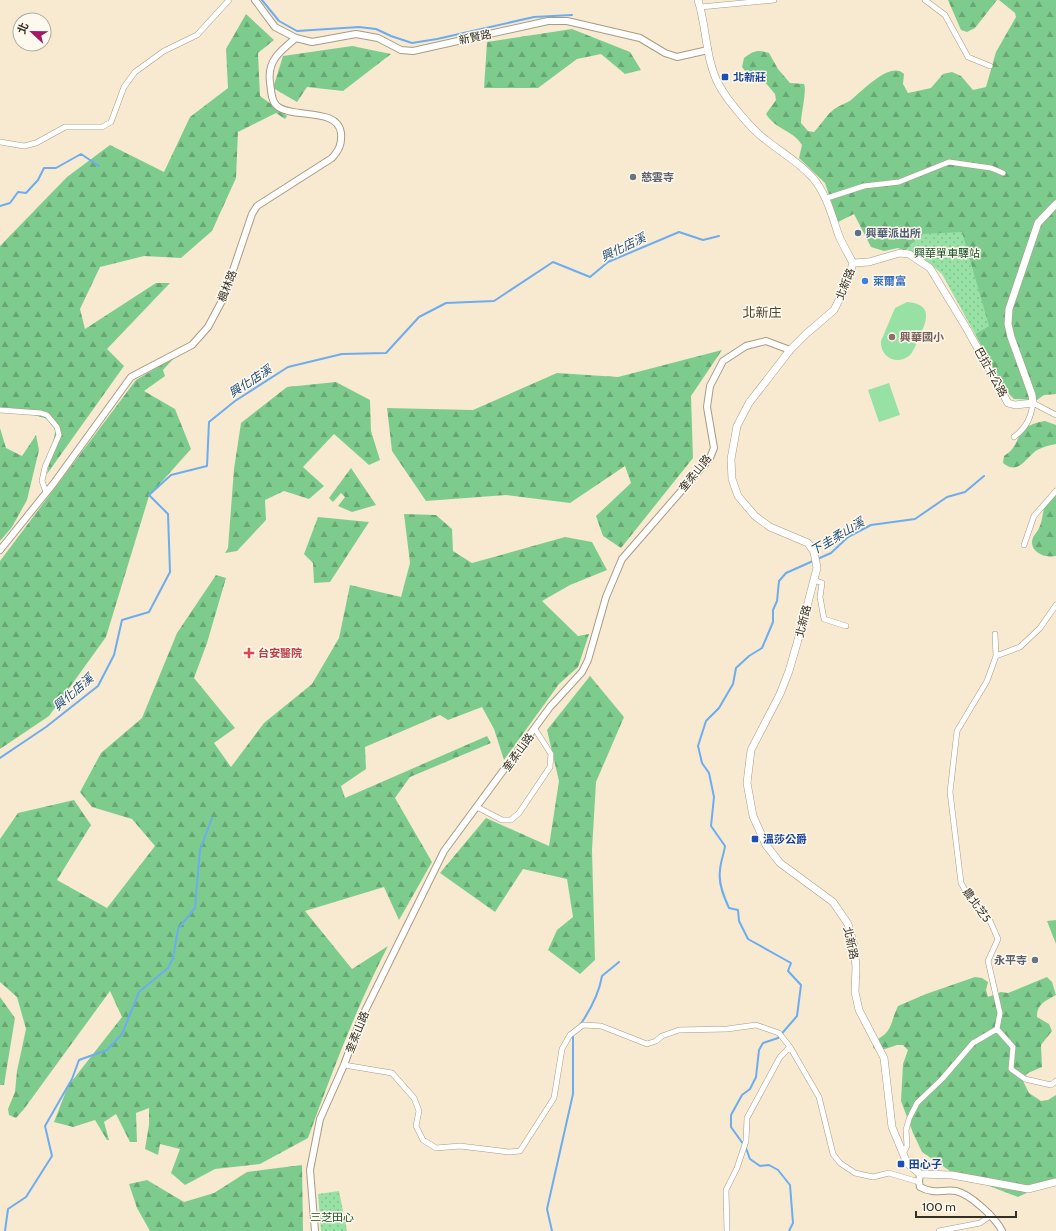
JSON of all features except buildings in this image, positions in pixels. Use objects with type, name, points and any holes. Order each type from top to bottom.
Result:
[{"type":"main road","name":"北新路","points":[[699,3],[708,50],[715,77],[720,87],[746,123],[765,140],[798,163],[813,178],[827,198],[840,238],[853,263],[846,286],[834,310],[790,350],[749,403],[737,426],[732,459],[732,479],[738,496],[755,516],[770,527],[808,543],[814,552],[816,568],[789,671],[780,694],[752,750],[747,783],[753,816],[766,845],[780,863],[833,902],[848,924],[854,946],[856,967],[855,992],[859,1010],[884,1058],[892,1127],[902,1155],[907,1163],[920,1174]]},
{"type":"main road","points":[[1033,403],[1032,395],[1008,324],[1009,309],[1038,224],[1056,204]]},
{"type":"main road","name":"巴拉卡公路","points":[[853,263],[869,262],[900,253],[909,254],[930,268],[967,329],[1008,403],[1014,405],[1033,403]]},
{"type":"main road","points":[[920,1174],[952,1175],[1028,1189],[1056,1182]]},
{"type":"street","points":[[0,142],[24,146],[36,143],[65,127],[102,127],[106,125],[110,122],[124,87],[135,72],[164,51],[197,35],[230,0]]},
{"type":"street","name":"新賢路","points":[[255,0],[275,27],[296,38],[312,42],[356,34],[378,38],[401,50],[413,51],[548,21],[567,21],[640,38],[665,53],[677,56],[708,50]]},
{"type":"street","points":[[699,3],[774,0]]},
{"type":"street","points":[[925,0],[945,15],[968,57],[990,66]]},
{"type":"street","name":"楓林路","points":[[0,550],[46,492],[131,377],[192,345],[208,327],[224,297],[252,214],[257,206],[332,158],[339,150],[342,140],[340,130],[335,122],[326,117],[284,109],[277,106],[273,99],[268,72],[272,61],[296,38]]},
{"type":"street","points":[[827,198],[864,186],[899,182],[949,162],[991,168],[1003,173]]},
{"type":"street","name":"奎柔山路","points":[[315,1231],[310,1170],[320,1119],[344,1066],[361,1019],[444,851],[558,697],[582,672],[588,660],[606,597],[622,559],[710,458],[714,448],[707,407],[710,386],[723,361],[746,346],[766,341],[790,350]]},
{"type":"street","points":[[1014,437],[1022,431],[1027,424],[1033,403],[1056,415]]},
{"type":"street","points":[[0,410],[41,412],[47,415],[57,427],[59,435],[45,467],[42,481],[46,492]]},
{"type":"street","points":[[1024,545],[1034,516],[1056,491]]},
{"type":"street","points":[[814,580],[822,583],[820,597],[824,619],[846,626]]},
{"type":"street","points":[[995,634],[996,656],[1020,647],[1040,628],[1056,605]]},
{"type":"street","name":"農北芝5","points":[[996,656],[987,681],[957,731],[950,792],[962,883],[971,900],[990,921],[998,939],[988,961],[1000,1013],[997,1029]]},
{"type":"street","points":[[477,807],[502,820],[511,820],[519,813],[550,767],[551,754],[535,729]]},
{"type":"street","points":[[344,1066],[392,1073],[414,1098],[419,1110],[416,1126],[423,1140],[436,1148],[460,1146],[509,1152],[520,1151],[554,1098],[562,1049],[570,1035],[583,1025],[602,1026],[647,1044],[656,1041],[662,1036],[679,1030],[727,1029],[743,1025],[756,1025],[778,1033],[790,1047],[819,1097],[833,1154],[840,1163],[854,1173],[873,1177],[889,1173],[919,1182]]},
{"type":"street","points":[[902,1155],[907,1146],[906,1130],[909,1119],[917,1103],[942,1079],[973,1043],[997,1029],[1014,1047],[1011,1069],[1025,1079],[1053,1085],[1056,1081]]},
{"type":"street","points":[[726,1231],[726,1190],[737,1168],[746,1141],[747,1118],[780,1057],[790,1047]]},
{"type":"street","points":[[920,1174],[920,1187],[928,1192],[956,1191],[973,1200],[990,1216],[1002,1231]]},
{"type":"street","points":[[939,1231],[980,1223],[990,1216]]},
{"type":"green space","points":[[948,0],[997,0],[975,28],[967,32],[961,30]]},
{"type":"green space","points":[[999,0],[1056,0],[1056,394],[1044,395],[1037,400],[1014,399],[1006,391],[975,334],[988,326],[922,234],[905,251],[898,248],[884,251],[871,247],[854,214],[838,222],[825,183],[799,158],[802,145],[794,136],[770,120],[766,114],[776,100],[775,94],[759,75],[753,71],[746,72],[742,67],[744,58],[753,52],[762,51],[769,53],[778,69],[790,83],[804,84],[805,91],[801,123],[808,131],[814,132],[834,109],[851,100],[877,78],[892,71],[898,71],[904,74],[903,84],[908,93],[931,88],[943,74],[952,72],[961,76],[973,90],[986,87],[996,52],[1016,17],[1015,13]]},
{"type":"green space","points":[[246,14],[274,40],[258,53],[260,96],[287,116],[285,119],[276,113],[238,132],[236,178],[212,231],[181,258],[144,256],[100,267],[80,309],[85,329],[156,283],[170,283],[107,349],[124,366],[47,474],[57,422],[28,413],[0,411],[0,246],[67,177],[110,145],[164,172],[190,117],[228,88],[226,49]]},
{"type":"green space","points":[[572,29],[630,52],[641,70],[625,74],[601,54],[577,59],[538,88],[484,88],[487,42]]},
{"type":"green space","points":[[352,46],[391,54],[343,91],[307,87],[297,102],[273,88],[283,56]]},
{"type":"green space","name":"興華單車驛站","points":[[962,232],[989,326],[975,334],[942,274],[928,262],[907,249],[922,234]]},
{"type":"green space","points":[[907,302],[915,303],[924,309],[926,313],[925,323],[912,353],[905,358],[895,360],[883,352],[881,341],[895,308]]},
{"type":"green space","points":[[722,350],[691,396],[693,458],[621,548],[603,536],[596,516],[631,483],[625,466],[570,503],[506,495],[426,501],[392,451],[387,408],[473,410],[557,373],[618,377]]},
{"type":"green space","points":[[175,357],[163,370],[165,376],[144,391],[175,409],[191,449],[149,496],[106,637],[49,716],[0,749],[0,561],[136,380]]},
{"type":"green space","points":[[336,382],[370,400],[371,431],[380,460],[369,465],[334,434],[303,467],[324,486],[309,499],[284,491],[265,500],[266,520],[237,551],[225,553],[228,548],[234,469],[241,423],[287,387]]},
{"type":"green space","points":[[889,383],[900,415],[879,422],[868,390]]},
{"type":"green space","points":[[1045,421],[1056,425],[1056,444],[1037,450],[1018,466],[1009,466],[1003,463],[1004,456],[1011,451],[1022,431],[1027,427]]},
{"type":"green space","points":[[0,428],[6,448],[22,456],[36,435],[39,450],[27,500],[12,527],[0,541]]},
{"type":"green space","points":[[351,468],[376,505],[352,512],[338,506],[345,497],[341,493],[333,502],[329,498]]},
{"type":"green space","points":[[1056,492],[1056,556],[1044,556],[1034,550],[1032,540],[1040,525],[1046,504]]},
{"type":"green space","points":[[404,514],[436,515],[452,529],[453,551],[472,563],[565,537],[592,542],[607,570],[570,585],[542,601],[578,636],[589,634],[578,667],[559,684],[504,760],[494,729],[482,707],[448,720],[440,715],[365,747],[366,769],[341,786],[345,798],[487,736],[491,743],[410,777],[395,798],[432,862],[399,920],[384,887],[305,911],[352,969],[388,946],[376,969],[335,1065],[308,1138],[260,1164],[215,1169],[185,1185],[171,1173],[180,1149],[160,1144],[158,1155],[145,1149],[149,1125],[149,1108],[136,1113],[137,1142],[130,1142],[116,1114],[104,1122],[109,1140],[107,1140],[95,1120],[73,1127],[54,1122],[68,1086],[122,1017],[110,991],[24,1109],[16,1118],[9,1115],[8,1109],[15,1092],[17,1071],[26,1029],[17,997],[0,982],[0,839],[18,813],[74,800],[91,825],[57,880],[107,908],[155,846],[132,819],[92,807],[80,792],[101,753],[142,718],[177,633],[216,575],[226,578],[207,643],[194,678],[235,728],[214,743],[231,767],[264,723],[312,684],[339,638],[350,585],[401,597],[410,563]]},
{"type":"green space","points":[[318,517],[369,522],[330,582],[314,583],[313,563],[304,554]]},
{"type":"green space","points":[[590,676],[624,717],[596,782],[592,850],[595,960],[580,974],[548,950],[557,930],[573,917],[567,879],[523,869],[495,912],[440,873],[486,818],[549,846],[559,781],[547,730]]},
{"type":"green space","points":[[1056,920],[1056,944],[1047,921]]},
{"type":"green space","points":[[975,977],[982,978],[988,982],[986,990],[988,997],[1001,992],[1008,993],[1047,977],[1052,982],[1056,995],[1042,1003],[1037,1013],[1037,1017],[1049,1024],[1052,1031],[1041,1045],[1042,1067],[1028,1073],[1022,1079],[1029,1093],[1041,1101],[1048,1100],[1056,1095],[1056,1179],[1018,1197],[950,1171],[922,1152],[901,1101],[903,1064],[908,1050],[903,1045],[897,1045],[879,1051],[873,1048],[873,1042],[888,1031],[898,1006],[926,994]]},
{"type":"green space","points":[[0,997],[15,1018],[4,1085],[0,1085]]},
{"type":"green space","points":[[302,1165],[303,1231],[150,1231],[137,1208],[129,1184],[147,1180],[184,1202],[214,1193],[247,1172]]},
{"type":"green space","name":"三芝田心","points":[[339,1191],[347,1231],[321,1231],[318,1194]]},
{"type":"waterway","points":[[262,0],[279,21],[297,31],[359,27],[376,29],[412,43],[437,39],[534,17],[572,15]]},
{"type":"waterway","points":[[0,206],[10,203],[18,192],[26,193],[38,180],[44,168],[56,168],[81,154],[99,166]]},
{"type":"waterway","name":"興化店溪","points":[[0,758],[46,727],[98,686],[114,655],[122,620],[149,612],[170,572],[168,514],[149,495],[171,475],[207,466],[209,422],[235,401],[288,367],[342,354],[386,353],[419,317],[446,303],[494,301],[553,262],[590,277],[608,262],[679,232],[703,240],[719,236]]},
{"type":"waterway","name":"下圭柔山溪","points":[[789,1231],[793,1223],[790,1185],[778,1170],[769,1165],[760,1166],[750,1159],[746,1148],[731,1127],[731,1115],[742,1095],[750,1089],[756,1077],[759,1050],[763,1043],[778,1038],[797,1016],[801,985],[788,971],[791,963],[748,939],[739,921],[738,910],[729,908],[727,904],[720,880],[725,846],[711,826],[714,797],[709,773],[702,763],[698,746],[706,721],[719,708],[733,684],[736,668],[749,656],[762,648],[773,622],[773,610],[777,601],[779,581],[786,573],[831,553],[848,537],[871,525],[915,519],[947,497],[965,492],[984,476]]},
{"type":"waterway","points":[[5,1231],[8,1209],[26,1197],[52,1156],[45,1126],[72,1079],[79,1060],[107,1050],[122,1034],[139,992],[168,968],[173,958],[178,929],[195,908],[200,850],[212,818]]},
{"type":"waterway","points":[[580,1025],[594,1001],[602,976],[619,962]]},
{"type":"waterway","points":[[552,1231],[547,1209],[573,1094],[573,1035]]},
{"type":"place","name":"北新莊","points":[[725,77]]},
{"type":"place","name":"慈雲寺","points":[[633,177]]},
{"type":"place","name":"興華派出所","points":[[858,233]]},
{"type":"place","name":"萊爾富","points":[[865,281]]},
{"type":"place","name":"興華國小","points":[[892,337]]},
{"type":"place","name":"台安醫院","points":[[249,653]]},
{"type":"place","name":"溫莎公爵","points":[[755,839]]},
{"type":"place","name":"永平寺","points":[[1035,960]]},
{"type":"place","name":"田心子","points":[[901,1164]]},
{"type":"district","name":"北新庄","points":[[762,312]]}]
